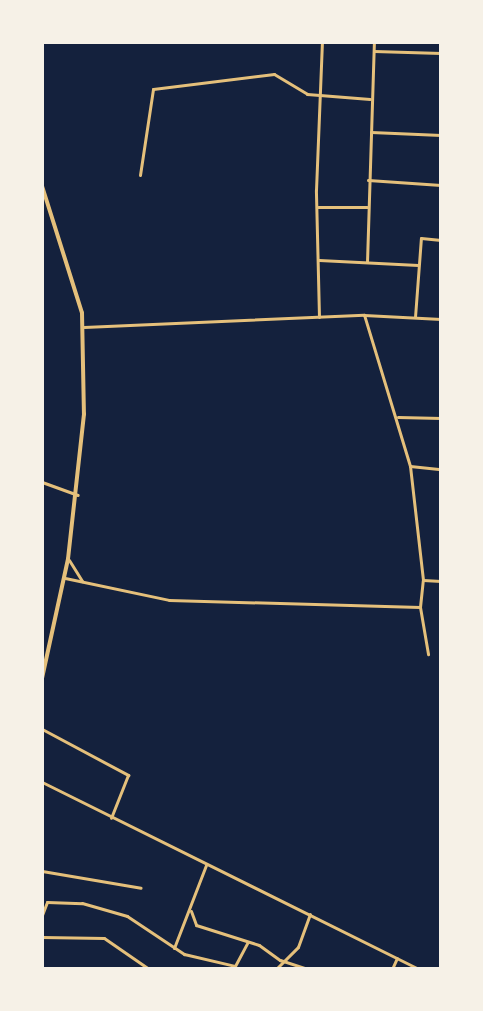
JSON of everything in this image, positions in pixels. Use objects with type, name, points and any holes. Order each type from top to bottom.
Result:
[{"type":"main road","points":[[42,186],[75,284],[84,327],[78,495],[65,578],[42,678]]},
{"type":"street","points":[[320,317],[318,207],[322,42]]},
{"type":"street","points":[[367,262],[370,99],[374,42]]},
{"type":"street","points":[[374,51],[441,53]]},
{"type":"street","points":[[140,175],[153,89],[274,74],[301,91],[321,96],[370,99]]},
{"type":"street","points":[[371,132],[441,135]]},
{"type":"street","points":[[368,180],[441,185]]},
{"type":"street","points":[[318,207],[367,207]]},
{"type":"street","points":[[415,317],[418,265],[424,235],[441,240]]},
{"type":"street","points":[[319,260],[418,265]]},
{"type":"street","points":[[84,327],[364,315],[441,319]]},
{"type":"street","points":[[364,315],[398,417],[410,466],[423,580],[420,607],[428,654]]},
{"type":"street","points":[[398,417],[440,418],[441,414]]},
{"type":"street","points":[[410,466],[441,469]]},
{"type":"street","points":[[42,482],[78,495]]},
{"type":"street","points":[[68,559],[82,581]]},
{"type":"street","points":[[65,578],[170,600],[420,607]]},
{"type":"street","points":[[423,580],[441,580]]},
{"type":"street","points":[[42,729],[128,775],[111,818]]},
{"type":"street","points":[[42,782],[418,969]]},
{"type":"street","points":[[174,948],[191,911],[206,865]]},
{"type":"street","points":[[42,871],[141,888]]},
{"type":"street","points":[[42,915],[47,902],[82,903],[127,916],[174,948],[235,966],[248,942]]},
{"type":"street","points":[[191,911],[196,925],[248,942],[280,960],[307,969]]},
{"type":"street","points":[[276,969],[280,960],[298,947],[310,914]]},
{"type":"street","points":[[42,937],[104,938],[149,969]]},
{"type":"street","points":[[392,969],[397,958]]}]
